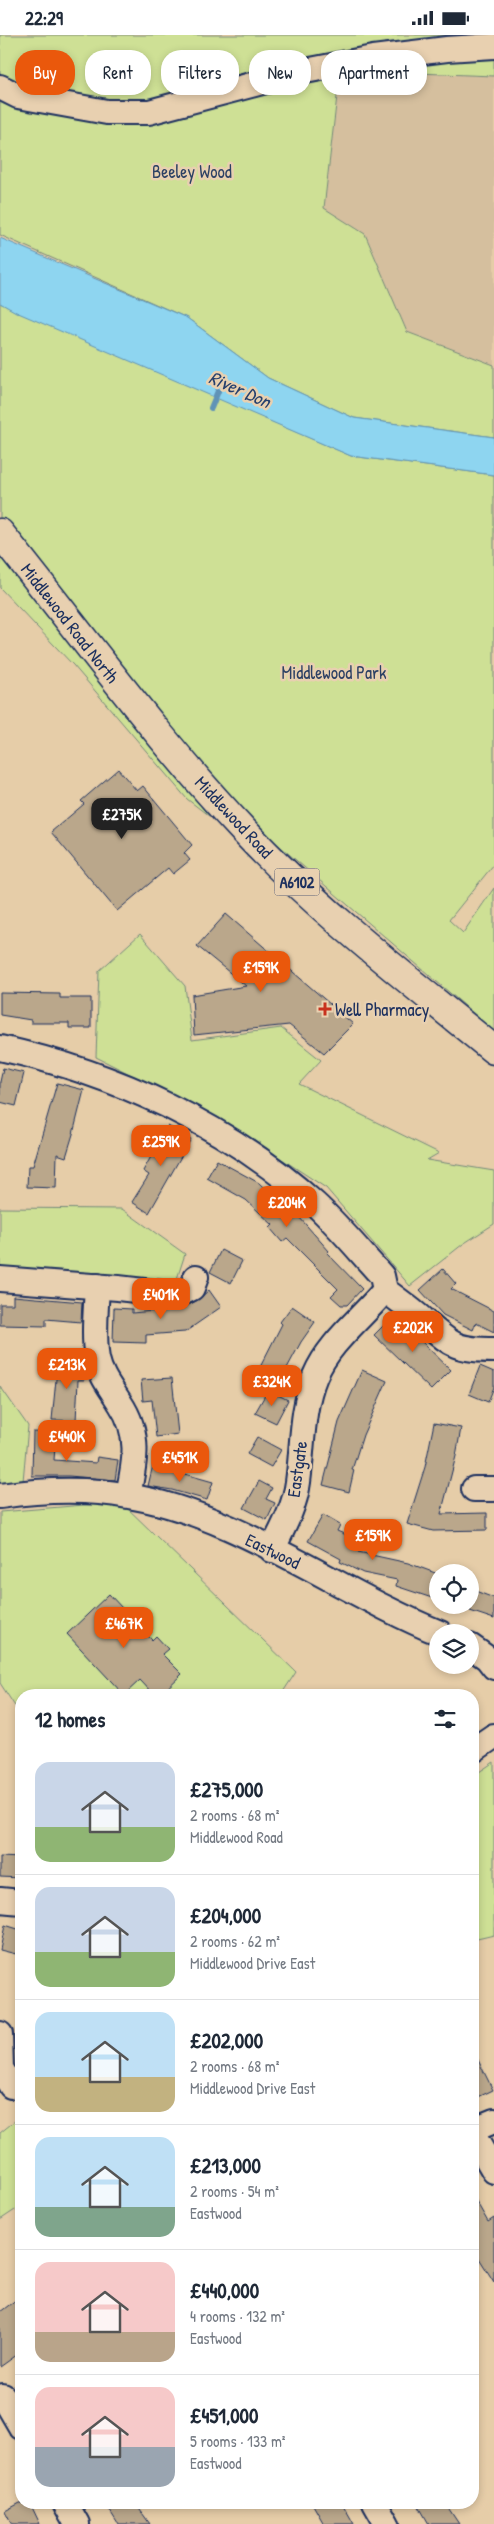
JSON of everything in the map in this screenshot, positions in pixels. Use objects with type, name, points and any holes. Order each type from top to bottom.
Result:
[{"type":"main road","name":"Middlewood Road North","points":[[0,533],[122,690]]},
{"type":"main road","name":"Middlewood Road","points":[[122,690],[245,833],[355,935],[494,1050]]},
{"type":"street","points":[[0,87],[18,96],[107,112],[149,112],[300,71],[373,58],[447,49],[494,46]]},
{"type":"street","points":[[0,1048],[65,1066],[138,1092],[234,1141],[290,1182],[317,1205],[382,1276],[385,1290],[448,1341],[476,1350],[494,1350]]},
{"type":"street","points":[[0,1279],[97,1286],[170,1294],[182,1293],[192,1288],[196,1277]]},
{"type":"street","points":[[97,1286],[97,1359],[102,1377],[131,1423],[136,1443],[136,1459],[128,1495]]},
{"type":"street","name":"Eastgate","points":[[272,1550],[294,1502],[298,1482],[304,1418],[316,1375],[328,1353],[385,1290]]},
{"type":"street","name":"Eastwood","points":[[0,1496],[57,1491],[128,1495],[154,1501],[216,1523],[429,1628]]},
{"type":"street","points":[[479,1652],[487,1658],[494,1667]]},
{"type":"street","points":[[479,1746],[494,1736]]},
{"type":"street","points":[[0,1900],[15,1901]]},
{"type":"street","points":[[0,2034],[1,2068],[11,2086]]},
{"type":"street","points":[[479,2128],[494,2121]]},
{"type":"street","points":[[479,2144],[494,2171]]},
{"type":"street","points":[[8,2393],[15,2411]]},
{"type":"street","points":[[68,2509],[77,2524]]},
{"type":"street","points":[[378,2509],[387,2524]]},
{"type":"shaded area","points":[[427,73],[494,76],[494,365],[407,332],[365,234],[324,209],[337,95],[427,95]]},
{"type":"green space","name":"Beeley Wood","points":[[0,35],[494,35],[494,76],[427,73],[427,50],[321,50],[321,95],[337,95],[324,208],[365,234],[407,332],[494,365],[494,437],[354,418],[268,378],[187,318],[0,235]]},
{"type":"green space","name":"Middlewood Park","points":[[0,303],[351,456],[494,475],[494,864],[449,920],[463,933],[494,888],[494,1031],[261,830],[152,712],[0,520]]},
{"type":"green space","points":[[0,556],[209,816],[187,799],[73,665],[0,588]]},
{"type":"green space","points":[[140,934],[185,986],[192,1040],[281,1028],[321,1060],[299,1084],[439,1153],[427,1160],[494,1171],[494,1224],[463,1244],[410,1286],[326,1188],[227,1123],[96,1057],[99,971]]},
{"type":"green space","points":[[0,1208],[122,1209],[185,1254],[176,1282],[0,1269]]},
{"type":"green space","points":[[0,1386],[28,1426],[23,1481],[0,1486]]},
{"type":"green space","points":[[121,1502],[296,1672],[285,1689],[15,1689],[15,1706],[0,1683],[0,1512]]},
{"type":"green space","points":[[494,1762],[494,1935],[479,1939],[479,1772]]},
{"type":"green space","points":[[15,2121],[15,2210],[0,2220],[0,2133]]},
{"type":"water","name":"River Don","points":[[0,238],[187,318],[268,378],[354,418],[494,437],[494,475],[351,456],[16,312],[0,303]]},
{"type":"building","points":[[118,769],[137,791],[143,786],[192,845],[184,853],[190,860],[173,874],[168,868],[117,911],[51,832],[84,804],[81,801]]},
{"type":"building","points":[[226,914],[353,1024],[324,1053],[289,1025],[194,1035],[192,995],[246,986],[197,946]]},
{"type":"building","points":[[0,993],[60,994],[60,998],[91,998],[91,1028],[69,1028],[69,1023],[31,1023],[31,1020],[0,1015]]},
{"type":"building","points":[[3,1068],[24,1073],[16,1106],[0,1102],[0,1082]]},
{"type":"building","points":[[57,1083],[84,1090],[73,1134],[66,1157],[57,1154],[56,1188],[27,1187],[28,1166],[33,1166]]},
{"type":"building","points":[[168,1126],[191,1139],[149,1213],[132,1202],[149,1175],[143,1171]]},
{"type":"building","points":[[217,1160],[259,1183],[289,1211],[292,1209],[329,1251],[327,1253],[362,1289],[347,1305],[341,1305],[331,1296],[338,1289],[287,1238],[282,1242],[270,1228],[273,1225],[246,1200],[207,1178]]},
{"type":"building","points":[[221,1250],[242,1261],[231,1283],[210,1272]]},
{"type":"building","points":[[443,1269],[456,1284],[451,1289],[494,1311],[494,1332],[476,1323],[473,1330],[443,1315],[420,1290]]},
{"type":"building","points":[[209,1290],[221,1307],[185,1332],[146,1335],[146,1343],[113,1342],[114,1308],[132,1309],[132,1313],[183,1308],[198,1300]]},
{"type":"building","points":[[13,1296],[82,1302],[81,1322],[46,1319],[46,1326],[0,1325],[0,1304],[13,1304]]},
{"type":"building","points":[[292,1306],[315,1322],[301,1342],[286,1370],[291,1372],[283,1388],[256,1375],[282,1324],[280,1322]]},
{"type":"building","points":[[394,1315],[451,1370],[431,1390],[374,1335]]},
{"type":"building","points":[[58,1359],[84,1362],[84,1380],[78,1380],[76,1421],[52,1420]]},
{"type":"building","points":[[480,1366],[494,1372],[494,1387],[488,1402],[469,1394]]},
{"type":"building","points":[[362,1370],[387,1381],[363,1435],[352,1470],[354,1470],[349,1492],[323,1485],[339,1422]]},
{"type":"building","points":[[172,1378],[178,1434],[156,1437],[152,1400],[143,1401],[141,1380]]},
{"type":"building","points":[[268,1390],[288,1400],[276,1423],[255,1413]]},
{"type":"building","points":[[434,1423],[461,1428],[441,1514],[487,1513],[487,1530],[433,1531],[407,1524],[425,1467]]},
{"type":"building","points":[[33,1432],[56,1433],[54,1460],[96,1463],[97,1457],[118,1460],[115,1480],[69,1476],[32,1476]]},
{"type":"building","points":[[257,1437],[281,1450],[271,1467],[247,1454]]},
{"type":"building","points":[[153,1465],[213,1482],[207,1500],[172,1490],[148,1486]]},
{"type":"building","points":[[259,1481],[272,1488],[266,1499],[275,1503],[267,1520],[244,1508]]},
{"type":"building","points":[[323,1515],[340,1525],[337,1531],[363,1542],[358,1552],[408,1563],[429,1571],[429,1597],[396,1586],[397,1580],[363,1573],[340,1562],[341,1559],[308,1541]]},
{"type":"building","points":[[479,1592],[494,1598],[494,1619],[479,1614]]},
{"type":"building","points":[[109,1594],[152,1640],[156,1636],[168,1649],[162,1654],[182,1674],[166,1689],[148,1689],[140,1680],[130,1689],[118,1689],[67,1634]]},
{"type":"building","points":[[0,1857],[15,1858],[15,1878],[0,1877]]},
{"type":"building","points":[[5,1925],[15,1928],[15,1954],[0,1950]]},
{"type":"building","points":[[479,2062],[493,2090],[479,2097]]},
{"type":"building","points":[[479,2206],[488,2222],[494,2218],[494,2282],[479,2258]]},
{"type":"building","points":[[15,2301],[15,2356],[0,2367],[0,2312]]},
{"type":"building","points":[[15,2506],[15,2509],[33,2509],[40,2524],[12,2524],[5,2511]]},
{"type":"building","points":[[109,2509],[139,2509],[150,2524],[118,2524]]},
{"type":"building","points":[[315,2509],[345,2509],[354,2524],[324,2524]]},
{"type":"building","points":[[420,2509],[449,2509],[459,2524],[429,2524]]},
{"type":"waterway","name":"River Don","points":[[211,408],[218,391]]},
{"type":"place","name":"Well Pharmacy","points":[[325,1009]]}]
